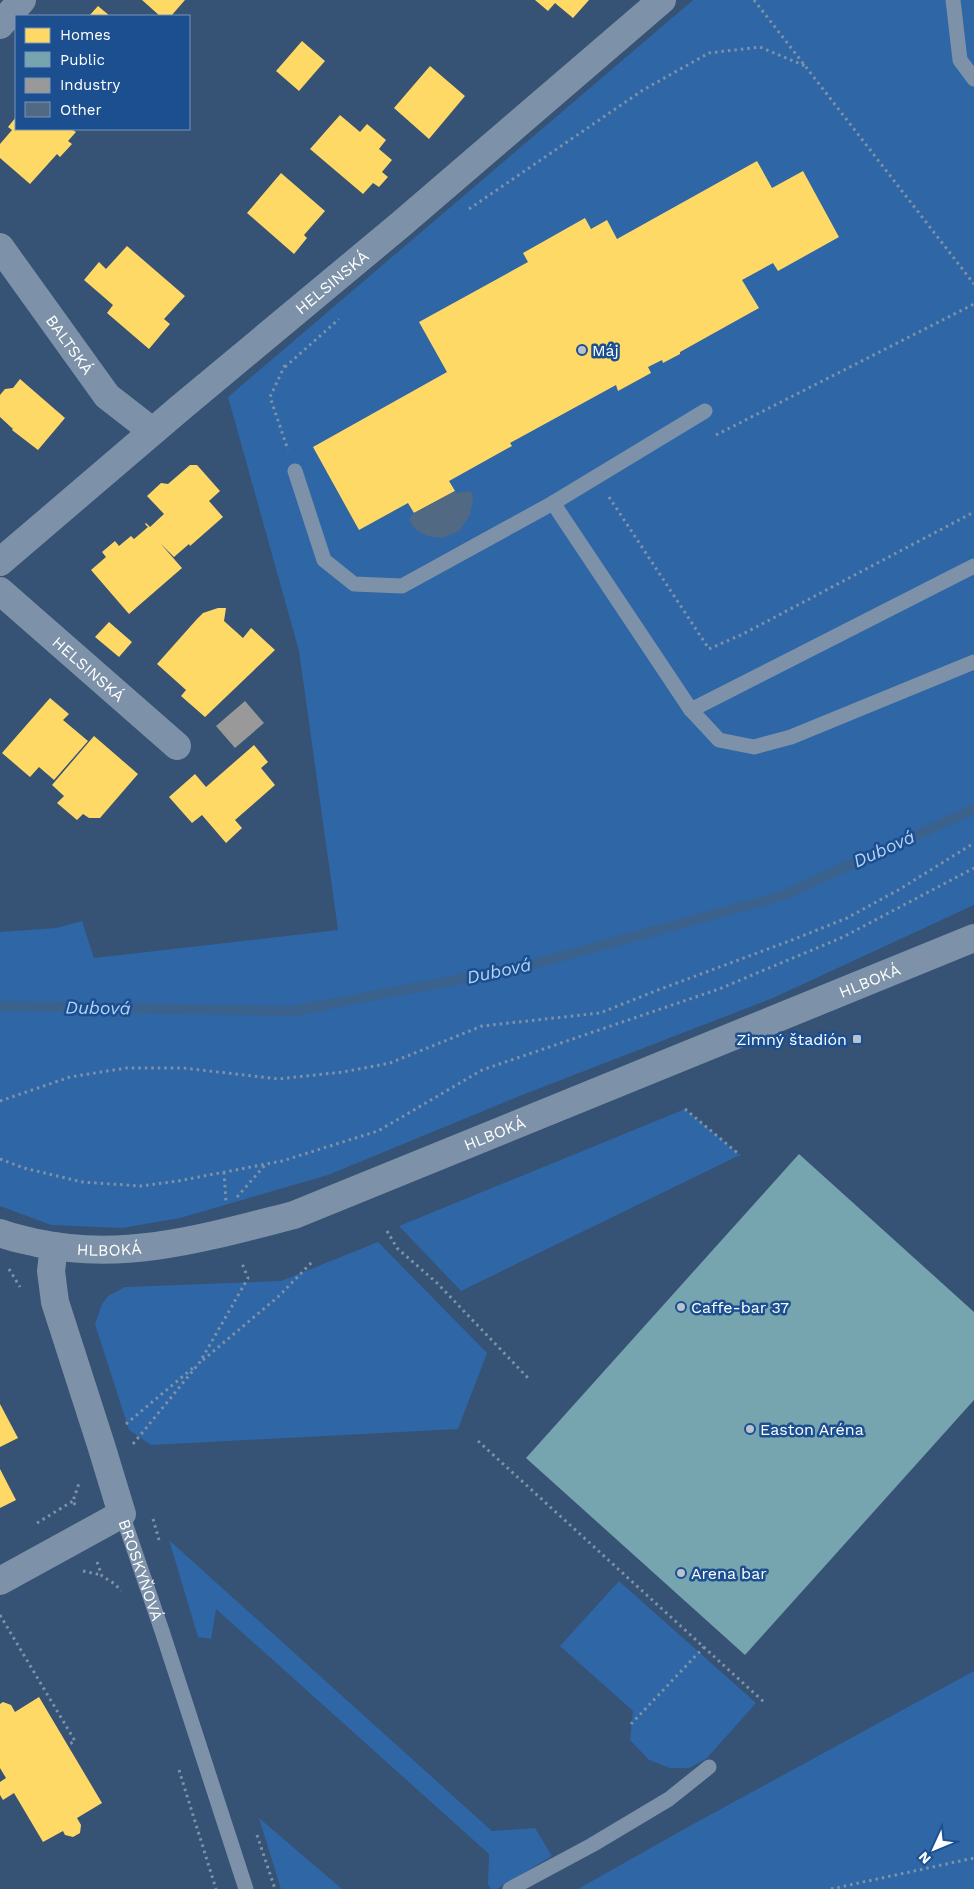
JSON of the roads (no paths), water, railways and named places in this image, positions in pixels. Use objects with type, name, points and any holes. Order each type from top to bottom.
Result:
[{"type":"street","points":[[0,25],[22,0]]},
{"type":"street","name":"HELSINSKÁ","points":[[0,562],[152,431],[400,225],[662,0]]},
{"type":"street","name":"BALTSKÁ","points":[[0,247],[107,396],[152,431]]},
{"type":"street","name":"HELSINSKÁ","points":[[0,592],[177,746]]},
{"type":"street","name":"HLBOKÁ","points":[[0,1233],[54,1246],[90,1251],[127,1249],[173,1244],[294,1215],[974,938]]},
{"type":"street","name":"BROSKYŇOVÁ","points":[[54,1246],[51,1272],[55,1302],[122,1514]]},
{"type":"street","points":[[0,1581],[122,1514]]},
{"type":"lane","points":[[953,0],[960,60],[974,79]]},
{"type":"lane","points":[[295,472],[324,560],[354,584],[402,586],[553,503],[705,410]]},
{"type":"lane","points":[[553,503],[691,710],[719,740],[754,747],[791,737],[974,662]]},
{"type":"lane","points":[[691,710],[974,566]]},
{"type":"lane","name":"BROSKYŇOVÁ","points":[[122,1514],[246,1889]]},
{"type":"lane","points":[[510,1889],[669,1799],[709,1767]]},
{"type":"waterway","name":"Dubová","points":[[0,1006],[293,1011],[520,968],[781,896],[974,809]]},
{"type":"place","name":"Máj","points":[[582,350]]},
{"type":"place","name":"Zimný štadión","points":[[857,1039]]},
{"type":"place","name":"Caffe-bar 37","points":[[681,1307]]},
{"type":"place","name":"Easton Aréna","points":[[750,1429]]},
{"type":"place","name":"Arena bar","points":[[681,1573]]}]
